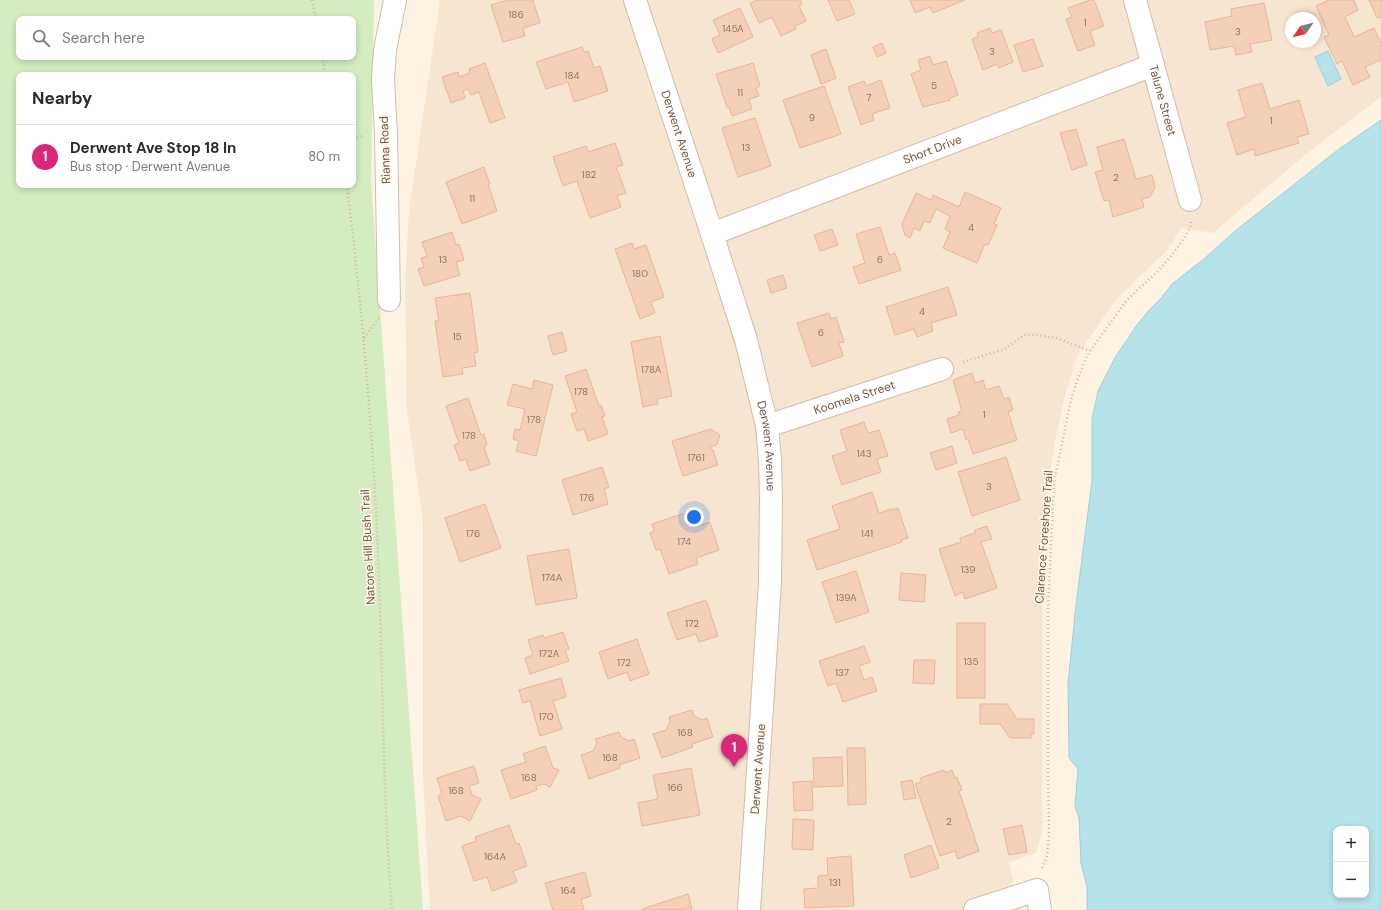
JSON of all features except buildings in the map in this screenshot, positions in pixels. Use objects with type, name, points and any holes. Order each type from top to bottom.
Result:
[{"type":"street","name":"Rianna Road","points":[[388,300],[386,133],[383,79],[384,50],[395,0]]},
{"type":"street","name":"Derwent Avenue","points":[[635,0],[746,340],[767,426],[771,498],[770,575],[749,910]]},
{"type":"street","name":"Talune Street","points":[[1135,0],[1190,200]]},
{"type":"street","name":"Short Drive","points":[[712,234],[1153,64]]},
{"type":"street","name":"Koomela Street","points":[[767,426],[942,369]]},
{"type":"street","points":[[974,910],[1039,900]]},
{"type":"path","points":[[312,0],[315,16]]},
{"type":"path","points":[[323,60],[325,72]]},
{"type":"path","name":"Natone Hill Bush Trail","points":[[347,188],[364,338],[370,409],[379,578],[387,832],[392,910]]},
{"type":"path","name":"Clarence Foreshore Trail","points":[[1039,900],[1042,869],[1048,856],[1049,836],[1048,609],[1054,483],[1070,404],[1077,381],[1090,351],[1127,300],[1158,271],[1184,238],[1191,226],[1192,214],[1190,200]]},
{"type":"path","points":[[942,369],[1005,349],[1024,335],[1036,334],[1057,338],[1090,351]]},
{"type":"shaded area","points":[[440,0],[1381,0],[1381,97],[1305,155],[1213,233],[1182,228],[1168,249],[1116,300],[1078,354],[1065,395],[1056,436],[1045,501],[1042,621],[1042,834],[1036,853],[1009,862],[1020,910],[430,910],[423,779],[423,520],[407,411],[405,278],[409,211]]},
{"type":"green space","points":[[0,0],[374,0],[371,181],[423,910],[0,910]]},
{"type":"water","points":[[1328,51],[1341,79],[1328,86],[1315,57]]},
{"type":"water","points":[[1381,120],[1381,910],[1087,910],[1087,887],[1081,864],[1079,818],[1075,806],[1078,769],[1069,758],[1068,683],[1076,605],[1092,481],[1092,419],[1098,391],[1116,356],[1149,310],[1172,284],[1205,258],[1235,231],[1339,149]]},
{"type":"place","name":"Derwent Ave Stop 18 In","points":[[734,767]]}]
